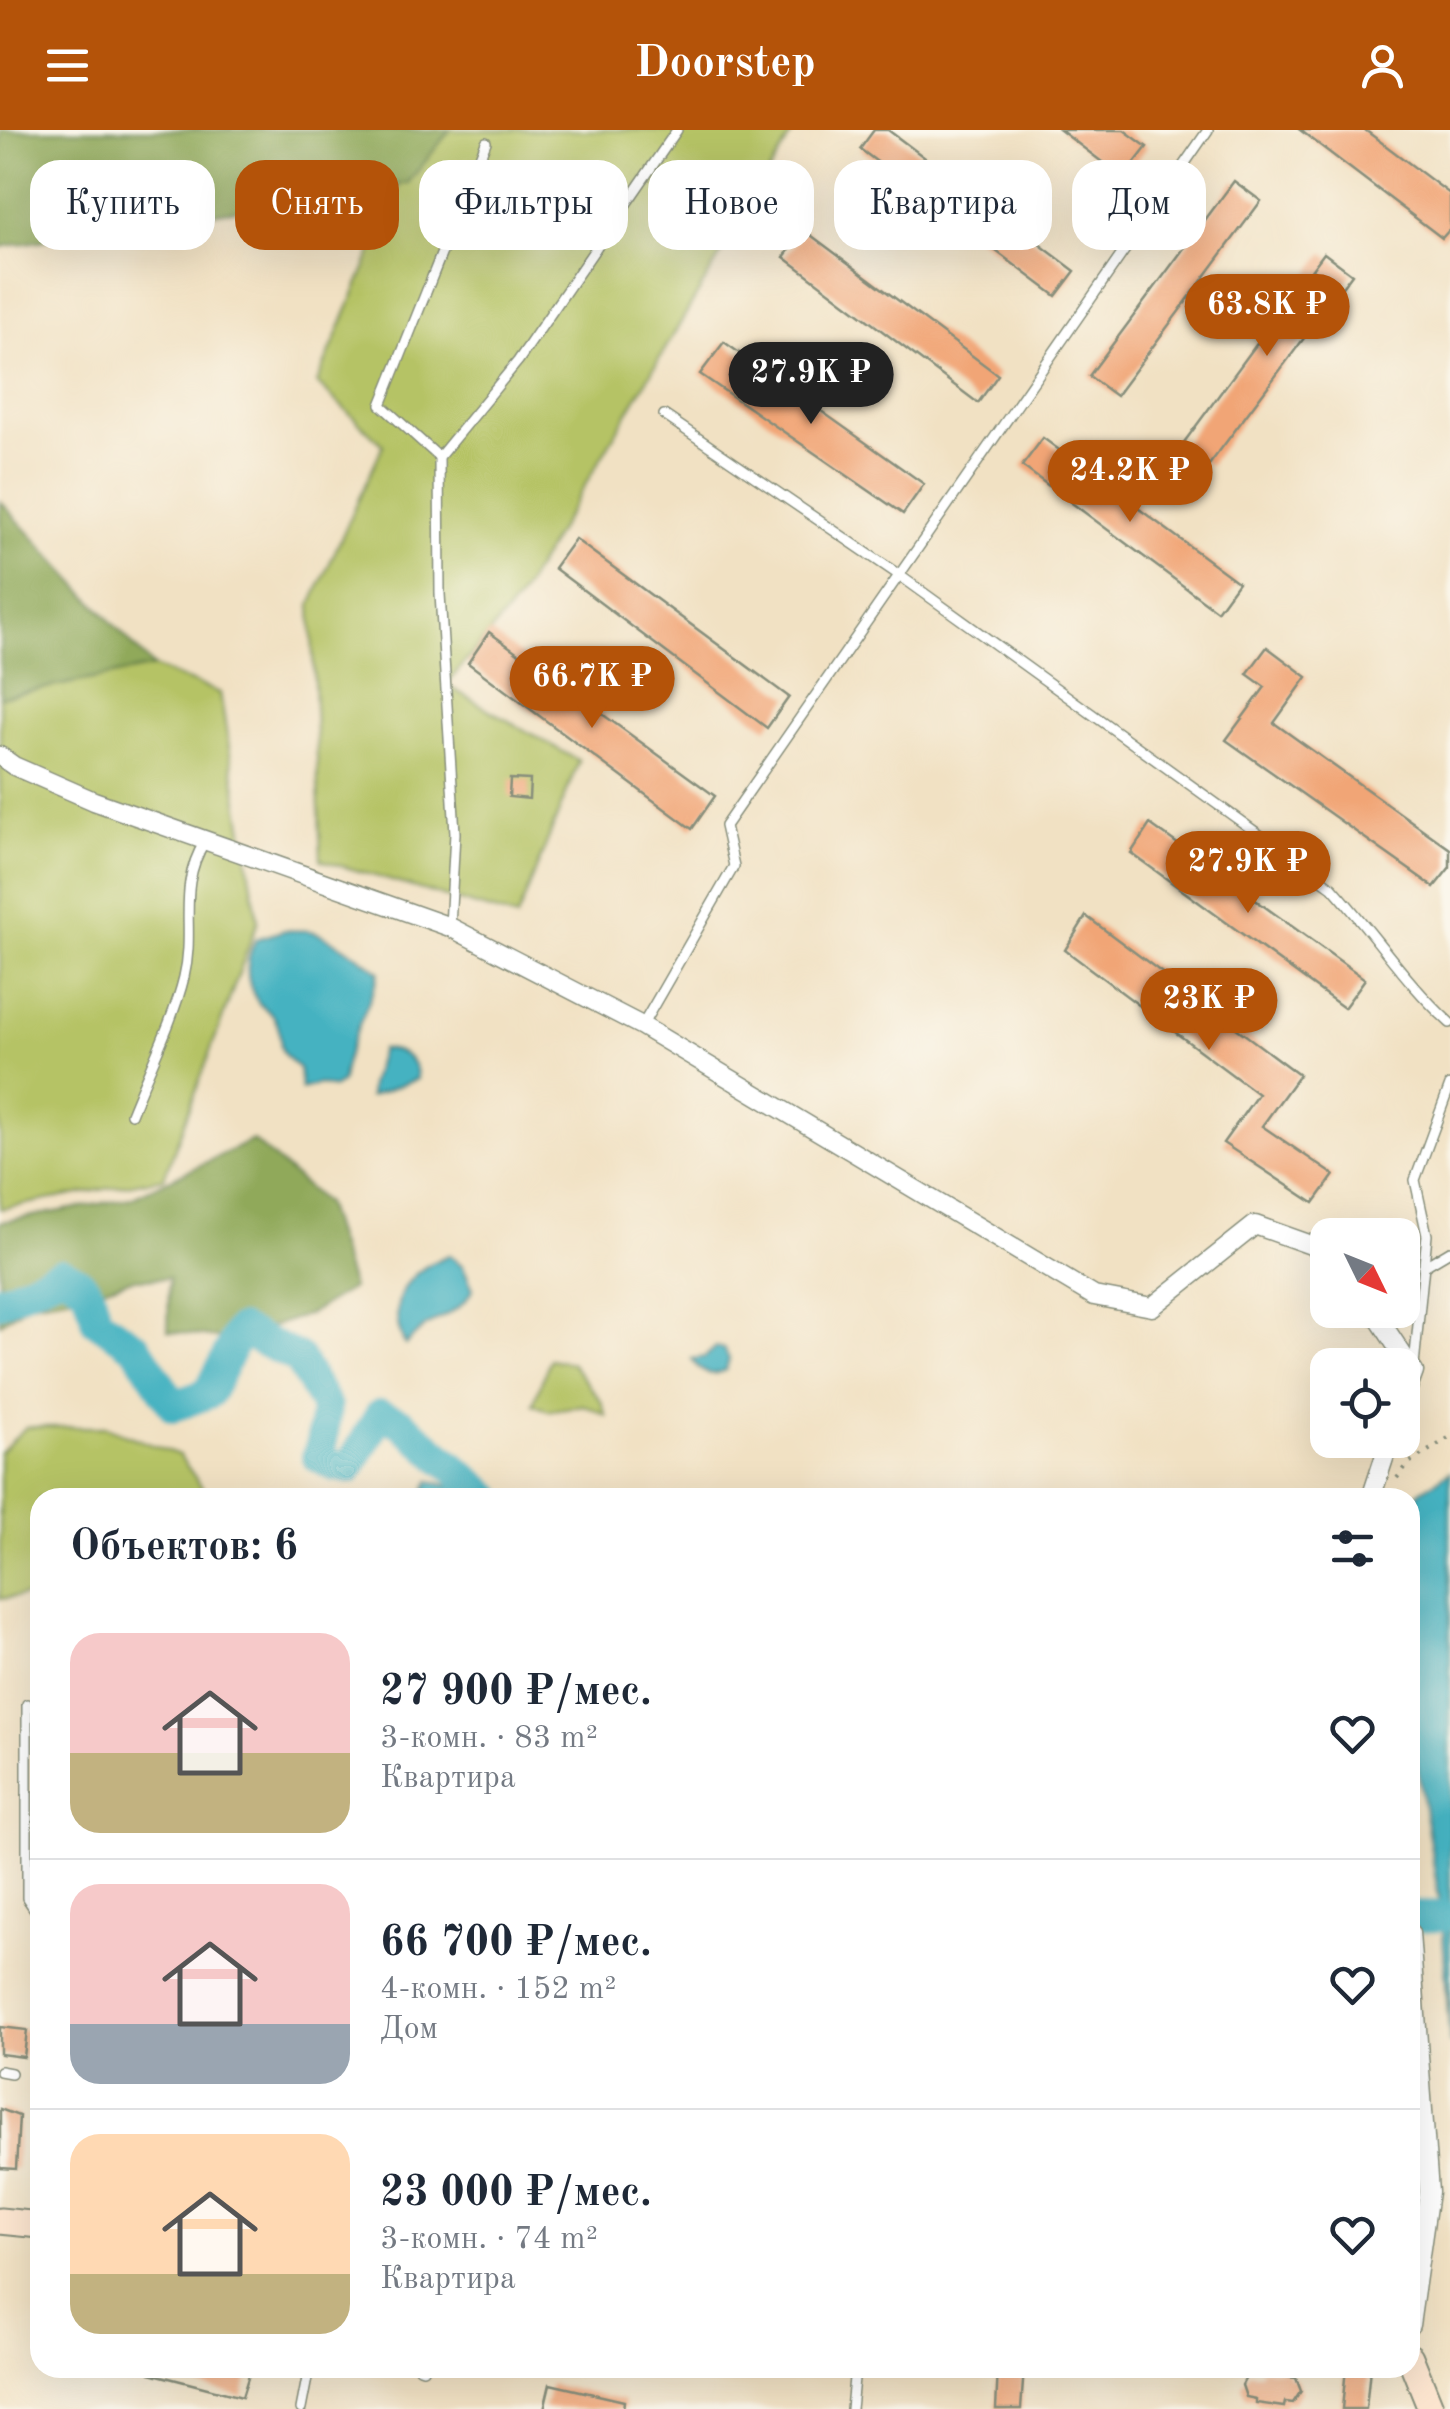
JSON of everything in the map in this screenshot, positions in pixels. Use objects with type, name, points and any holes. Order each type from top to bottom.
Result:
[{"type":"street","points":[[5,762],[94,801],[450,927],[642,1026],[1094,1296],[1152,1307],[1255,1226],[1310,1245]]},
{"type":"street","points":[[1374,1488],[1384,1458]]},
{"type":"street","points":[[1420,2071],[1429,2192],[1420,2255]]},
{"type":"street","points":[[0,2222],[30,2224]]},
{"type":"street","points":[[1418,2378],[1431,2409]]},
{"type":"lane","points":[[450,927],[455,833],[440,594],[439,457],[518,360],[677,130]]},
{"type":"lane","points":[[642,1026],[734,866],[725,826],[1208,130]]},
{"type":"lane","points":[[439,457],[381,405],[486,142]]},
{"type":"lane","points":[[664,415],[899,575],[1332,887],[1450,1024]]},
{"type":"lane","points":[[131,1114],[184,976],[187,888],[194,860],[207,839]]},
{"type":"lane","points":[[1416,1348],[1427,1235],[1415,1180],[1450,1085]]},
{"type":"lane","points":[[1423,1266],[1450,1250]]},
{"type":"lane","points":[[27,1704],[30,1902]]},
{"type":"lane","points":[[301,2409],[307,2378]]},
{"type":"lane","points":[[851,2409],[854,2378]]},
{"type":"path","points":[[1391,1486],[1409,1464],[1450,1436]]},
{"type":"green space","points":[[0,130],[450,130],[426,160],[419,160],[419,169],[408,183],[399,184],[399,160],[235,160],[235,210],[215,213],[215,160],[30,160],[30,242],[0,247]]},
{"type":"green space","points":[[445,130],[794,130],[776,160],[648,160],[648,250],[723,250],[518,599],[446,685],[579,761],[517,918],[321,860],[311,605],[383,445],[317,383],[373,250],[399,250],[399,187],[419,162],[419,250],[628,250],[628,160],[420,160]]},
{"type":"green space","points":[[0,501],[153,667],[0,697]]},
{"type":"green space","points":[[153,667],[220,693],[258,921],[164,1178],[0,1209],[0,697]]},
{"type":"green space","points":[[253,1140],[325,1203],[352,1288],[309,1314],[231,1340],[168,1331],[169,1278],[132,1279],[80,1295],[29,1303],[0,1323],[0,1222],[131,1198]]},
{"type":"green space","points":[[550,1359],[571,1363],[601,1401],[606,1415],[584,1405],[548,1411],[533,1404]]},
{"type":"green space","points":[[26,1427],[106,1427],[179,1455],[203,1488],[30,1488],[30,1595],[0,1599],[0,1452]]},
{"type":"water","points":[[285,930],[316,933],[379,972],[348,1054],[342,1082],[333,1088],[319,1084],[301,1089],[299,1068],[282,1049],[275,1019],[258,1002],[250,986],[248,963],[256,939]]},
{"type":"water","points":[[381,1049],[411,1060],[417,1079],[369,1097],[370,1085]]},
{"type":"water","points":[[449,1255],[463,1266],[473,1289],[457,1308],[425,1327],[405,1345],[397,1315],[403,1290],[421,1270]]},
{"type":"water","points":[[716,1347],[724,1349],[729,1359],[726,1370],[706,1373],[692,1359],[705,1357]]},
{"type":"water","points":[[1450,1472],[1450,2045],[1442,1916],[1420,1783],[1420,1491]]},
{"type":"water","points":[[430,1481],[459,1488],[426,1488]]},
{"type":"building","points":[[874,130],[888,130],[928,160],[875,160],[860,149]]},
{"type":"building","points":[[1060,130],[1124,130],[1147,147],[1137,160],[1099,160]]},
{"type":"building","points":[[1300,130],[1365,130],[1450,194],[1450,229],[1442,238]]},
{"type":"building","points":[[1234,181],[1261,201],[1116,396],[1089,376],[1183,250],[1206,250],[1206,219]]},
{"type":"building","points":[[814,237],[998,375],[978,403],[784,257],[789,250],[814,250]]},
{"type":"building","points":[[995,250],[1047,250],[1075,271],[1056,296]]},
{"type":"building","points":[[1324,253],[1352,274],[1209,465],[1182,445]]},
{"type":"building","points":[[724,342],[924,484],[903,514],[700,374]]},
{"type":"building","points":[[1043,438],[1238,582],[1217,611],[1022,466]]},
{"type":"building","points":[[575,539],[789,697],[767,728],[554,568]]},
{"type":"building","points":[[489,632],[715,796],[692,829],[468,663]]},
{"type":"building","points":[[1267,647],[1307,677],[1274,723],[1450,849],[1450,867],[1434,887],[1226,740],[1265,687],[1247,674]]},
{"type":"building","points":[[510,779],[530,780],[529,799],[509,797]]},
{"type":"building","points":[[1150,824],[1365,979],[1344,1008],[1131,853]]},
{"type":"building","points":[[1086,916],[1299,1075],[1262,1126],[1334,1175],[1314,1203],[1223,1143],[1258,1094],[1065,950]]},
{"type":"building","points":[[0,2027],[27,2030],[24,2057],[0,2054]]},
{"type":"building","points":[[0,2109],[19,2116],[16,2169],[0,2168]]},
{"type":"building","points":[[169,2378],[248,2378],[242,2397]]},
{"type":"building","points":[[998,2378],[1023,2378],[1021,2409],[996,2409]]},
{"type":"building","points":[[1246,2378],[1296,2378],[1301,2391],[1293,2403],[1285,2402],[1284,2407],[1256,2403],[1256,2399],[1246,2397],[1242,2385]]},
{"type":"building","points":[[1345,2378],[1369,2378],[1366,2409],[1342,2409]]},
{"type":"building","points":[[550,2384],[624,2401],[623,2409],[544,2409]]},
{"type":"waterway","points":[[0,1301],[61,1273],[76,1280],[90,1296],[96,1320],[136,1347],[174,1406],[209,1393],[240,1330],[298,1358],[326,1407],[317,1456],[335,1466],[349,1468],[380,1415],[401,1423],[477,1488]]},
{"type":"waterway","points":[[1420,1917],[1442,1916]]}]
